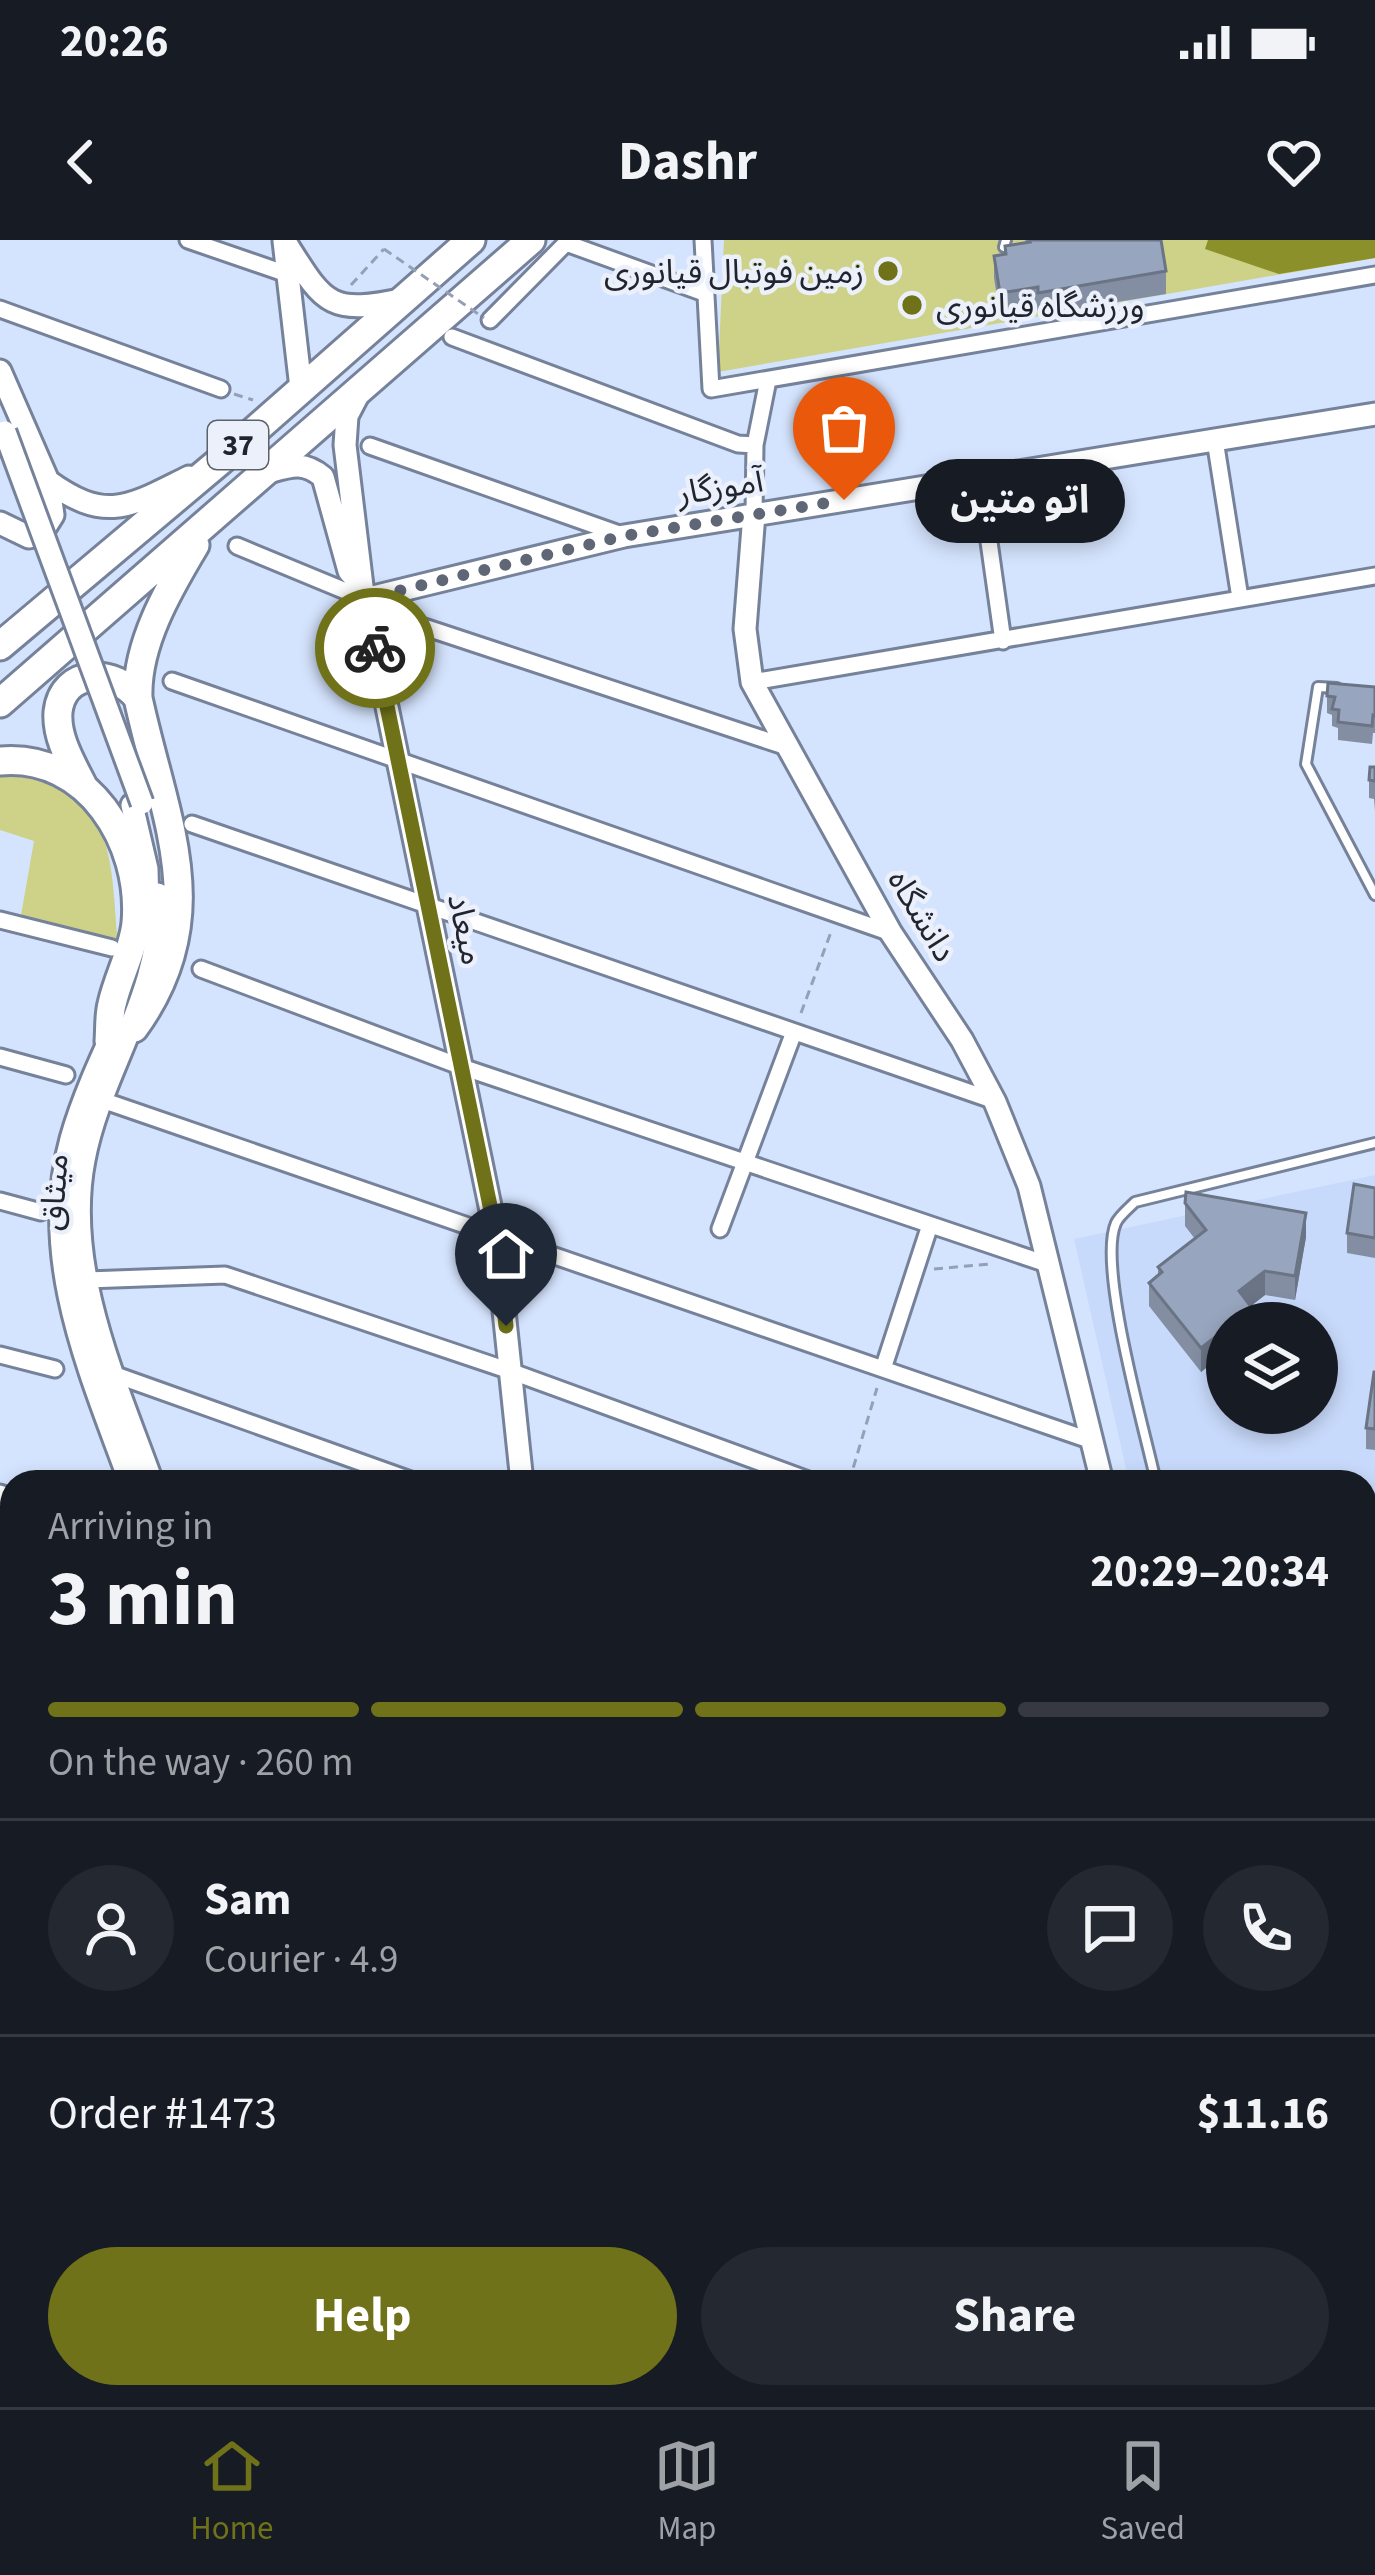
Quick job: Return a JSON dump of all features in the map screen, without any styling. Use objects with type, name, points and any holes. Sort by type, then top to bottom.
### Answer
[{"type":"highway","name":"37","points":[[0,646],[471,240]]},
{"type":"highway","name":"37","points":[[0,703],[531,240]]},
{"type":"highway","points":[[0,761],[20,759],[57,771],[84,787],[108,811],[127,848],[136,924],[111,1006],[121,1034],[158,995],[172,958],[180,910],[177,865],[137,677],[180,571],[208,524]]},
{"type":"highway","points":[[84,787],[57,717],[67,691],[77,681],[104,675],[118,679],[138,698]]},
{"type":"street","points":[[188,240],[284,274]]},
{"type":"street","points":[[284,240],[284,274],[301,388]]},
{"type":"street","points":[[284,240],[315,288],[332,302],[360,309],[405,298]]},
{"type":"street","points":[[704,240],[711,389],[1375,275]]},
{"type":"street","points":[[487,319],[568,242],[704,293]]},
{"type":"street","points":[[0,309],[220,389]]},
{"type":"street","points":[[452,337],[630,406],[738,444],[755,445]]},
{"type":"street","points":[[0,371],[49,482],[53,514],[41,534],[29,537],[0,524]]},
{"type":"street","name":"دانشگاه","points":[[768,380],[755,445],[745,629],[752,682],[891,932],[962,1040],[995,1102],[1030,1186],[1041,1263],[1099,1470]]},
{"type":"street","name":"میعاد","points":[[359,392],[345,429],[364,592],[496,1235],[521,1470]]},
{"type":"street","name":"آموزگار","points":[[364,592],[624,536],[1375,414]]},
{"type":"street","name":"میثاق","points":[[2,432],[132,805],[154,910],[148,983],[70,1141],[60,1239],[77,1334],[126,1470]]},
{"type":"street","points":[[1215,440],[1240,598]]},
{"type":"street","points":[[370,446],[624,536]]},
{"type":"street","points":[[49,482],[71,498],[114,510],[138,503],[220,461]]},
{"type":"street","points":[[264,474],[295,464],[323,477],[349,571],[388,615],[790,748]]},
{"type":"street","points":[[980,478],[1003,640]]},
{"type":"street","points":[[237,546],[364,592]]},
{"type":"street","points":[[752,682],[1375,576]]},
{"type":"street","points":[[172,681],[891,932]]},
{"type":"street","points":[[192,824],[995,1102]]},
{"type":"street","points":[[0,920],[112,948]]},
{"type":"street","points":[[201,969],[461,1067],[1041,1263]]},
{"type":"street","points":[[720,1228],[794,1032]]},
{"type":"street","name":"میثاق","points":[[121,1034],[84,1156],[81,1241],[113,1374],[148,1470]]},
{"type":"street","points":[[0,1057],[66,1075]]},
{"type":"street","points":[[102,1100],[1092,1441]]},
{"type":"street","points":[[0,1201],[41,1212]]},
{"type":"street","points":[[883,1369],[930,1225]]},
{"type":"street","points":[[87,1280],[225,1275],[510,1371],[781,1470]]},
{"type":"street","points":[[0,1355],[55,1370]]},
{"type":"street","points":[[113,1374],[382,1470]]},
{"type":"lane","points":[[1356,689],[1318,687],[1306,764],[1375,895]]},
{"type":"lane","points":[[1153,1470],[1120,1319],[1111,1256],[1116,1222],[1135,1202],[1375,1143]]},
{"type":"path","points":[[356,280],[384,249],[487,319]]},
{"type":"path","points":[[220,389],[278,409]]},
{"type":"path","points":[[794,1032],[838,914]]},
{"type":"path","points":[[915,1271],[1041,1263]]},
{"type":"path","points":[[853,1470],[883,1369]]},
{"type":"shaded area","points":[[1208,240],[1375,240],[1375,258],[1279,274],[1205,249]]},
{"type":"shaded area","points":[[1375,1175],[1375,1470],[1126,1470],[1074,1239]]},
{"type":"green space","name":"ورزشگاه قیانوری","points":[[724,240],[1375,240],[1375,258],[718,372]]},
{"type":"green space","points":[[22,773],[66,788],[95,818],[109,857],[118,942],[21,915],[34,841],[0,830],[0,776]]},
{"type":"building","points":[[1029,240],[1161,240],[1166,271],[1038,293],[1038,287],[1000,293],[994,256],[1006,254],[1005,246]]},
{"type":"building","points":[[1328,683],[1375,687],[1372,726],[1338,722],[1339,710],[1332,709],[1335,697],[1327,696]]},
{"type":"building","points":[[1354,1184],[1375,1188],[1375,1238],[1347,1233]]},
{"type":"building","points":[[1186,1192],[1306,1213],[1295,1276],[1265,1271],[1239,1291],[1247,1302],[1206,1302],[1206,1344],[1201,1348],[1149,1283],[1162,1272],[1158,1267],[1206,1230],[1185,1203]]},
{"type":"building","points":[[1375,1372],[1375,1429],[1366,1428]]},
{"type":"way so far","points":[[375,648],[365,599],[624,536],[844,500]]},
{"type":"place","name":"زمین فوتبال قیانوری","points":[[888,271]]},
{"type":"place","name":"ورزشگاه قیانوری","points":[[912,305]]},
{"type":"place","name":"اتو متین","points":[[844,500]]},
{"type":"route","points":[[375,648],[496,1235],[506,1326]]}]
